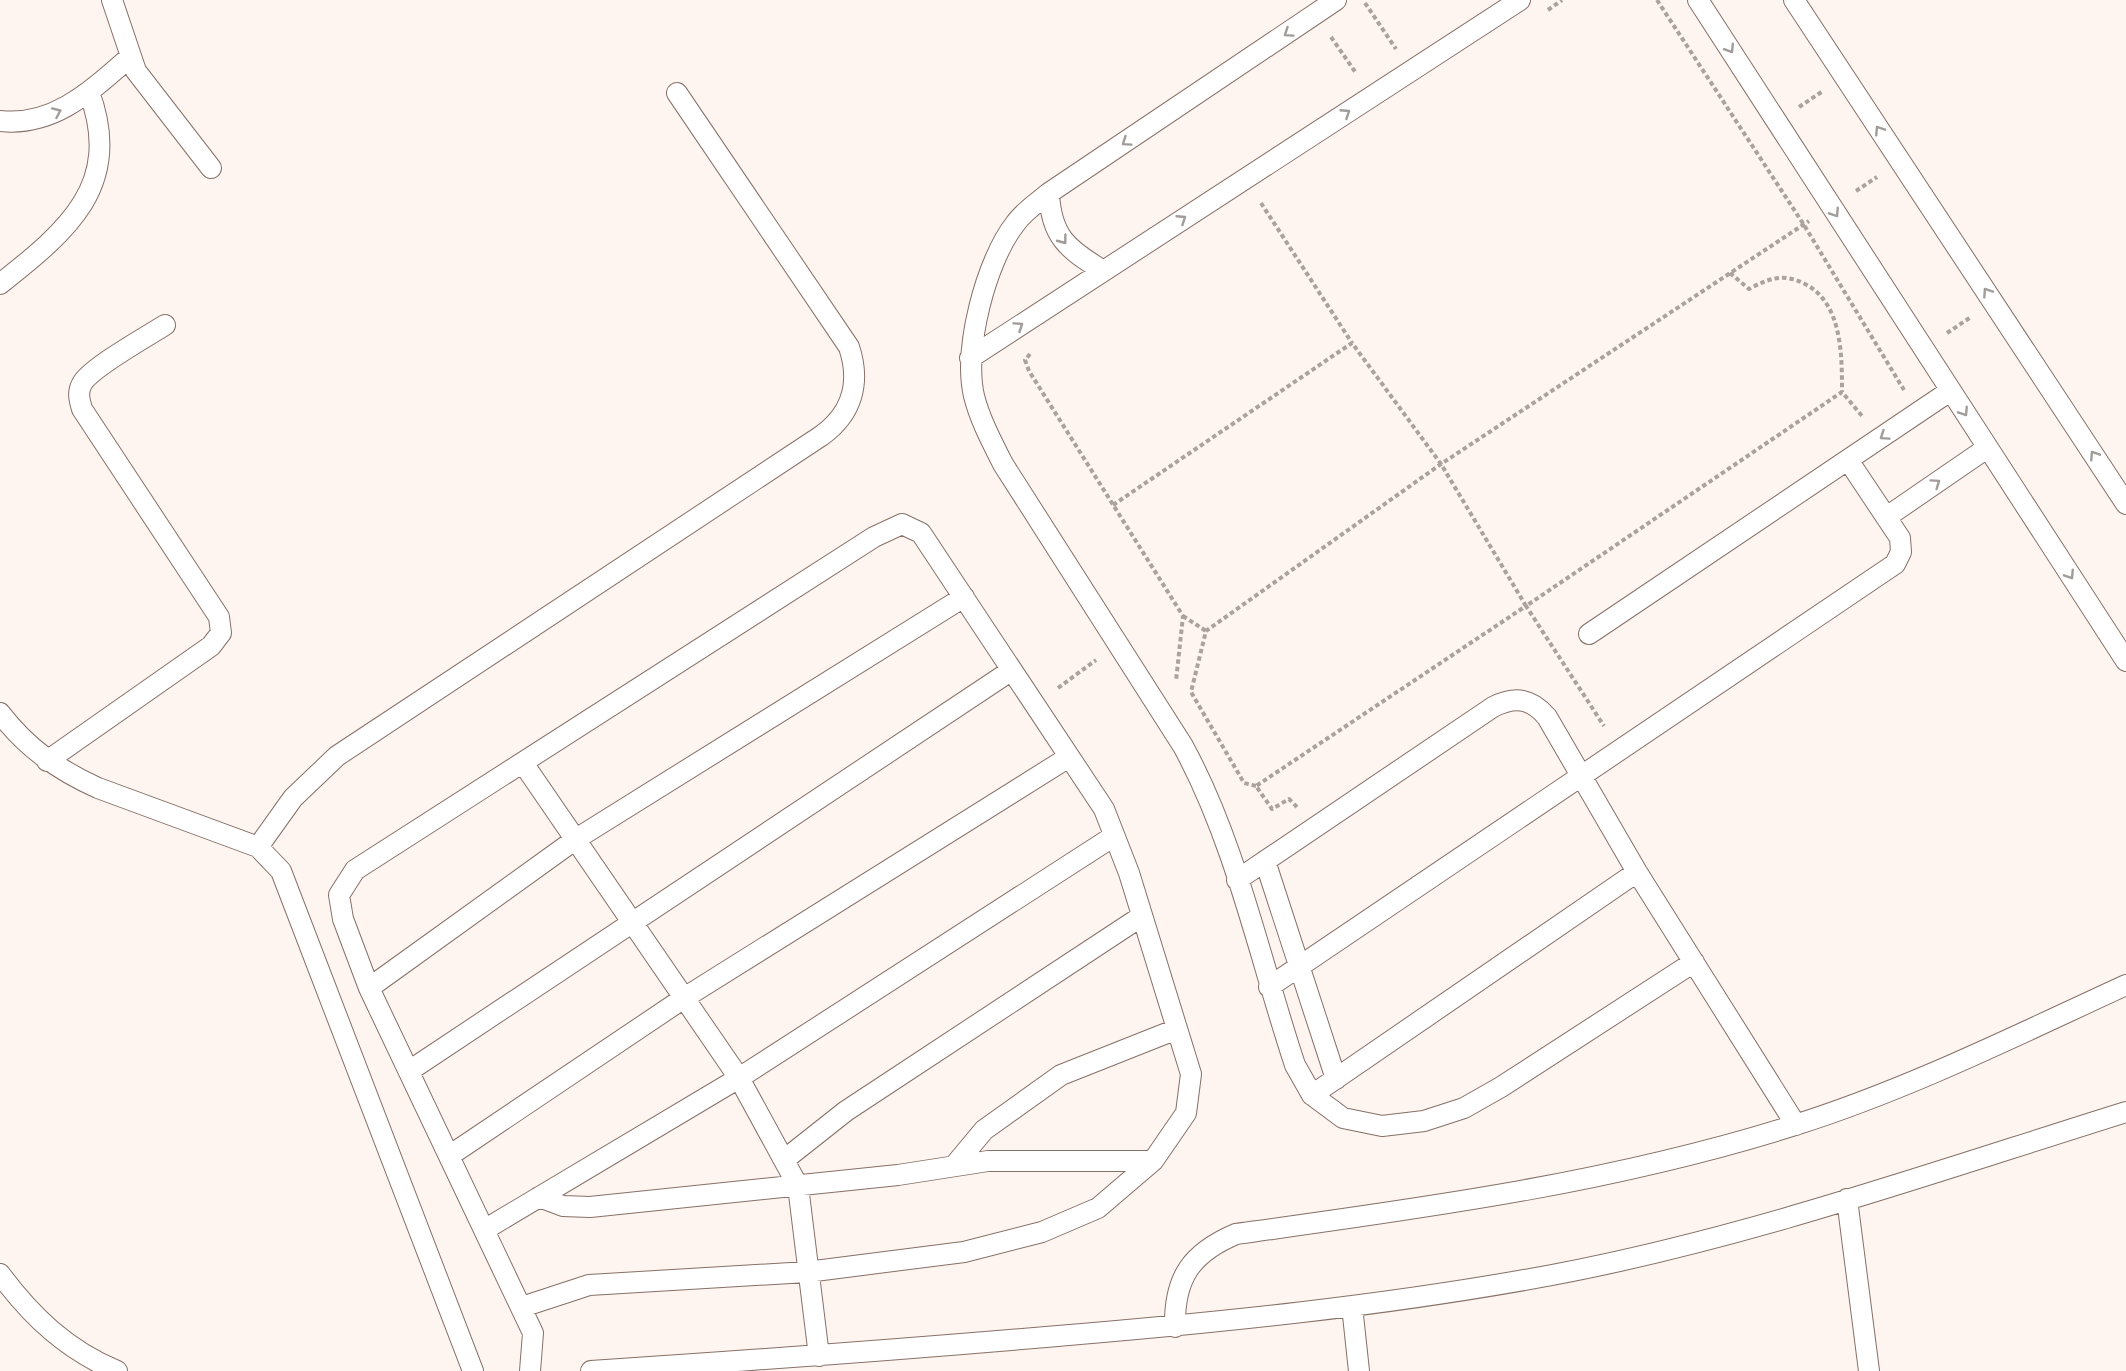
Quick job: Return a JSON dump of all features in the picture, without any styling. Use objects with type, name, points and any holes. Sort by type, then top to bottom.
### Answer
[{"type":"lane","points":[[112,0],[130,57],[144,84],[211,168]]},
{"type":"lane","points":[[1336,0],[1029,208],[1004,239],[976,319],[970,358],[974,395],[986,430],[1003,464],[1155,702],[1206,788],[1295,1065],[1312,1095],[1343,1118],[1382,1126],[1424,1121],[1464,1108],[1501,1087],[1694,962]]},
{"type":"lane","points":[[970,358],[1520,0]]},
{"type":"lane","points":[[1698,0],[2126,661]]},
{"type":"lane","points":[[1794,0],[2126,504]]},
{"type":"lane","points":[[0,121],[27,121],[48,116],[67,107],[89,92],[130,57]]},
{"type":"lane","points":[[0,284],[44,249],[62,231],[90,190],[101,151],[98,121],[89,92]]},
{"type":"lane","points":[[258,847],[293,798],[337,756],[820,436],[833,427],[843,415],[855,387],[855,373],[849,347],[677,93]]},
{"type":"lane","points":[[1049,193],[1050,212],[1056,230],[1067,246],[1102,270]]},
{"type":"lane","points":[[47,761],[211,646],[221,633],[219,617],[82,409],[79,399],[79,390],[88,376],[165,325]]},
{"type":"lane","points":[[1590,634],[1950,391]]},
{"type":"lane","points":[[1888,516],[1987,448]]},
{"type":"lane","points":[[1269,987],[1895,564],[1900,552],[1900,538],[1888,516],[1848,460]]},
{"type":"lane","points":[[522,1307],[589,1285],[807,1272],[964,1252],[1042,1232],[1098,1208],[1153,1161],[1186,1113],[1191,1074],[1142,915],[1104,809],[921,533],[902,525],[874,537],[355,870],[339,895],[343,919],[369,988],[533,1333],[530,1371]]},
{"type":"lane","points":[[369,988],[576,839],[964,597]]},
{"type":"lane","points":[[409,1071],[1012,670]]},
{"type":"lane","points":[[1237,880],[1508,700],[1523,699],[1537,705],[1547,717],[1637,872],[1796,1125]]},
{"type":"lane","points":[[0,714],[26,743],[47,761],[98,788],[258,847],[281,871],[474,1371]]},
{"type":"lane","points":[[449,1156],[684,998],[1069,757]]},
{"type":"lane","points":[[523,763],[739,1078],[798,1186],[819,1356]]},
{"type":"lane","points":[[484,1230],[739,1078],[1114,836]]},
{"type":"lane","points":[[1265,861],[1336,1079]]},
{"type":"lane","points":[[1312,1095],[1637,872]]},
{"type":"lane","points":[[784,1160],[846,1112],[1142,915]]},
{"type":"lane","points":[[1175,1327],[1174,1301],[1189,1268],[1196,1258],[1214,1243],[1236,1234],[1433,1207],[1547,1187],[1686,1156],[1796,1125],[1919,1080],[2126,985]]},
{"type":"lane","points":[[954,1166],[984,1130],[1061,1075],[1177,1029]]},
{"type":"lane","points":[[591,1371],[819,1356],[842,1363],[1175,1327],[1454,1292],[1567,1271],[1679,1246],[1846,1199],[2126,1112]]},
{"type":"lane","points":[[539,1197],[563,1206],[590,1207],[798,1186],[988,1161],[1153,1161]]},
{"type":"lane","points":[[1846,1199],[1869,1371]]},
{"type":"lane","points":[[0,1274],[23,1305],[45,1327],[73,1348],[117,1371]]},
{"type":"lane","points":[[1352,1306],[1359,1371]]},
{"type":"path","points":[[1363,0],[1410,71]]},
{"type":"path","points":[[1542,13],[1562,0]]},
{"type":"path","points":[[1657,0],[1804,225],[1906,393]]},
{"type":"path","points":[[1316,14],[1372,96]]},
{"type":"path","points":[[1776,122],[1844,76]]},
{"type":"path","points":[[1316,827],[1289,798],[1272,809],[1256,786],[1244,783],[1191,692],[1206,631],[1441,465],[1900,162]]},
{"type":"path","points":[[1269,194],[1259,200],[1352,343],[1441,465],[1526,606],[1620,751]]},
{"type":"path","points":[[1730,273],[1749,289],[1767,279],[1791,277],[1819,291],[1836,327],[1842,354],[1842,392],[1864,418],[1873,413]]},
{"type":"path","points":[[1898,398],[1906,393],[1923,348],[1994,302]]},
{"type":"path","points":[[1113,505],[1352,343]]},
{"type":"path","points":[[1035,348],[1025,360],[1029,371],[1183,616],[1206,631]]},
{"type":"path","points":[[1256,786],[1842,392]]},
{"type":"path","points":[[1155,702],[1175,684],[1183,616]]},
{"type":"path","points":[[1035,706],[1118,644]]}]
